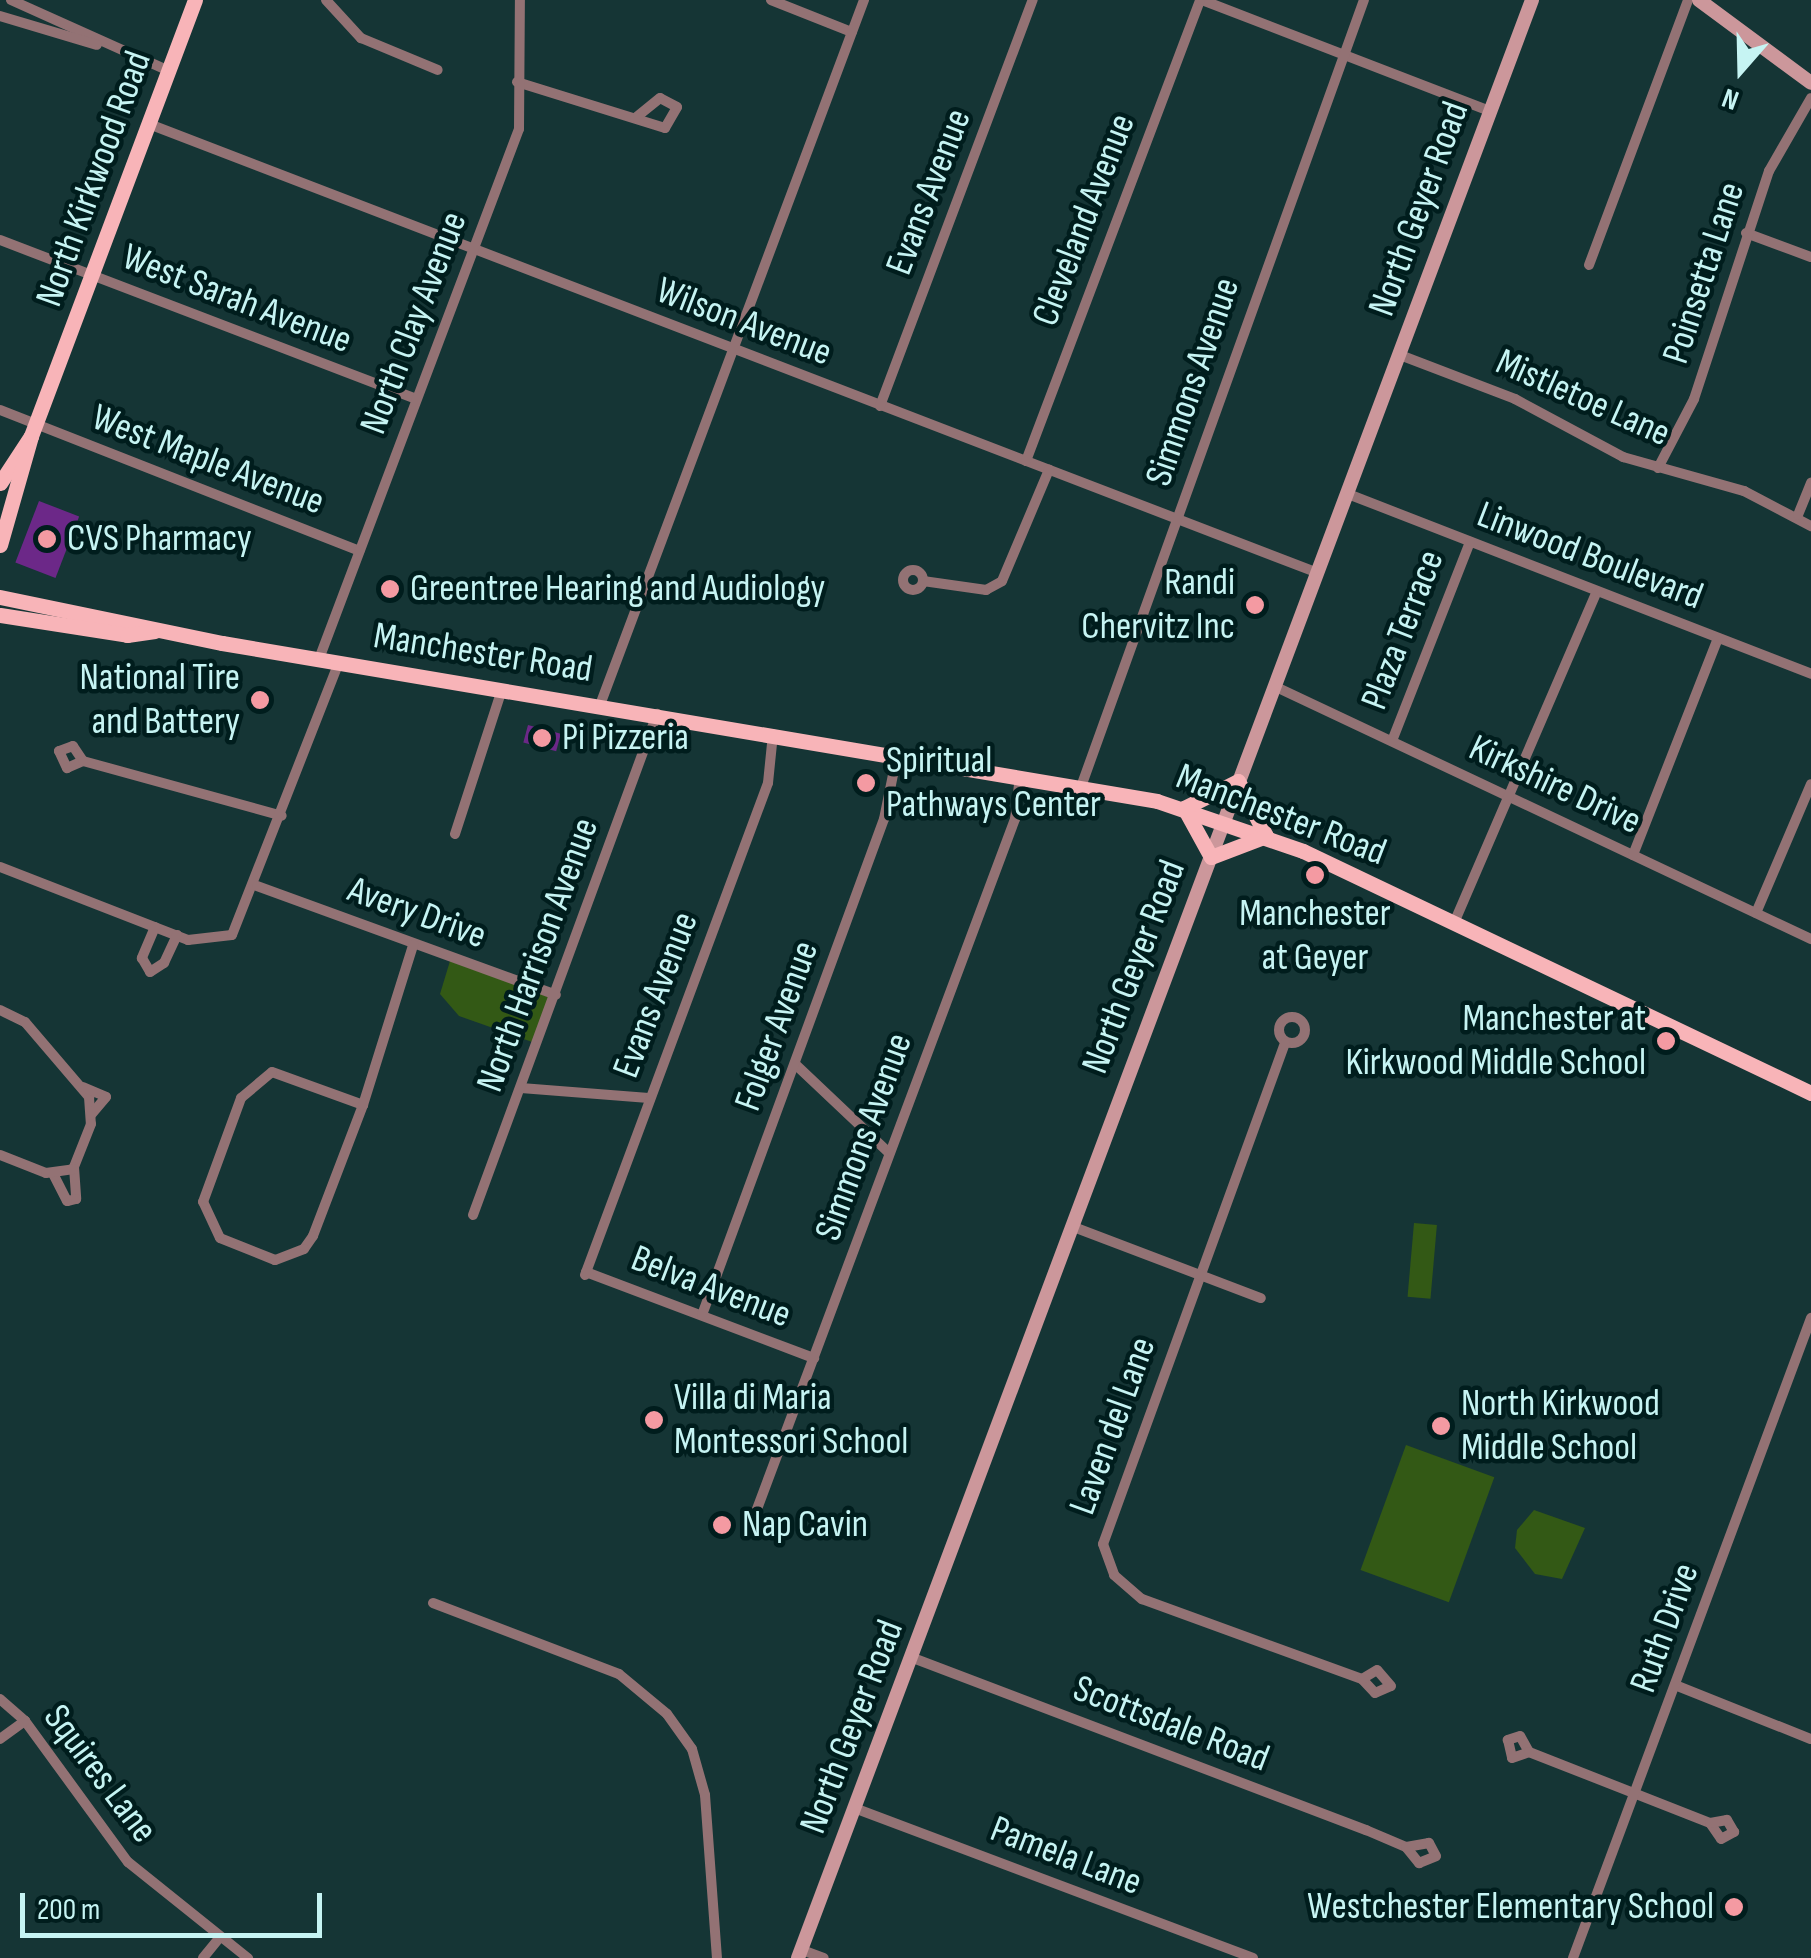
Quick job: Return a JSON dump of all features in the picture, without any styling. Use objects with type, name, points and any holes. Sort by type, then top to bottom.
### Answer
[{"type":"main road","name":"North Kirkwood Road","points":[[0,545],[33,431],[195,0]]},
{"type":"main road","name":"North Kirkwood Road","points":[[0,482],[33,431]]},
{"type":"main road","name":"Manchester Road","points":[[0,597],[130,618],[155,631],[1082,784],[1184,808],[1266,836],[1811,1093]]},
{"type":"main road","name":"Manchester Road","points":[[0,615],[127,635],[155,631]]},
{"type":"main road","points":[[1238,780],[1266,836],[1211,857],[1184,808],[1238,780]]},
{"type":"street","points":[[12,0],[103,46]]},
{"type":"street","points":[[326,0],[361,38],[438,70]]},
{"type":"street","name":"North Clay Avenue","points":[[319,659],[476,250],[518,129],[520,0]]},
{"type":"street","points":[[771,0],[852,32]]},
{"type":"street","points":[[600,705],[864,0]]},
{"type":"street","name":"Evans Avenue","points":[[880,406],[1033,0]]},
{"type":"street","points":[[1201,0],[1490,111]]},
{"type":"street","name":"Cleveland Avenue","points":[[1026,461],[1201,0]]},
{"type":"street","name":"Simmons Avenue","points":[[1082,784],[1179,521],[1229,359],[1364,0]]},
{"type":"street","name":"North Geyer Road","points":[[800,1954],[1532,0]]},
{"type":"street","points":[[1588,265],[1688,0]]},
{"type":"street","points":[[1699,0],[1811,83]]},
{"type":"street","points":[[0,16],[103,46],[168,71]]},
{"type":"street","points":[[517,82],[635,118]]},
{"type":"street","name":"Poinsetta Lane","points":[[1658,468],[1694,399],[1746,232],[1811,98]]},
{"type":"street","name":"Wilson Avenue","points":[[149,124],[1318,573]]},
{"type":"street","points":[[1746,232],[1811,257]]},
{"type":"street","name":"West Sarah Avenue","points":[[0,240],[416,399]]},
{"type":"street","name":"Mistletoe Lane","points":[[1400,355],[1658,468],[1798,516],[1811,526]]},
{"type":"street","name":"West Maple Avenue","points":[[0,410],[33,431],[359,551]]},
{"type":"street","points":[[922,581],[986,590],[1002,581],[1049,470]]},
{"type":"street","points":[[1798,516],[1811,482]]},
{"type":"street","name":"Linwood Boulevard","points":[[1348,494],[1811,674]]},
{"type":"street","name":"Plaza Terrace","points":[[1392,741],[1470,542]]},
{"type":"street","points":[[1454,923],[1512,798],[1597,591]]},
{"type":"street","points":[[1633,855],[1718,638]]},
{"type":"street","points":[[0,867],[177,936],[220,942],[232,935],[257,886],[339,662]]},
{"type":"street","name":"Kirkshire Drive","points":[[1274,686],[1811,939]]},
{"type":"street","points":[[455,834],[502,689]]},
{"type":"street","name":"North Harrison Avenue","points":[[474,1215],[657,714]]},
{"type":"street","name":"Evans Avenue","points":[[585,1273],[768,783],[773,733]]},
{"type":"street","name":"Folger Avenue","points":[[702,1315],[884,818],[897,754]]},
{"type":"street","points":[[83,761],[282,816]]},
{"type":"street","name":"Simmons Avenue","points":[[754,1517],[1015,818],[1020,774]]},
{"type":"street","points":[[1756,913],[1811,784]]},
{"type":"street","name":"Avery Drive","points":[[257,886],[556,995]]},
{"type":"street","points":[[155,926],[142,958],[150,972],[164,963],[177,936]]},
{"type":"street","points":[[363,1104],[272,1072],[250,1084],[204,1202],[210,1228],[275,1260],[304,1249],[363,1104],[413,945]]},
{"type":"street","points":[[0,1010],[25,1022],[83,1087],[91,1116],[74,1169],[75,1200],[62,1195],[53,1173]]},
{"type":"street","name":"Laven del Lane","points":[[1286,1043],[1197,1275],[1148,1423],[1104,1524],[1106,1557],[1142,1599],[1362,1679]]},
{"type":"street","points":[[795,1064],[889,1152]]},
{"type":"street","points":[[522,1088],[648,1098]]},
{"type":"street","points":[[0,1155],[53,1173],[74,1169]]},
{"type":"street","points":[[1071,1226],[1261,1298]]},
{"type":"street","name":"Belva Avenue","points":[[585,1273],[814,1358]]},
{"type":"street","name":"Ruth Drive","points":[[1573,1958],[1811,1318]]},
{"type":"street","points":[[433,1602],[619,1674],[667,1714],[692,1750],[706,1795],[717,1958]]},
{"type":"street","name":"Scottsdale Road","points":[[913,1658],[1406,1847]]},
{"type":"street","points":[[1676,1686],[1811,1739]]},
{"type":"street","name":"Squires Lane","points":[[0,1699],[25,1722],[128,1862],[248,1958]]},
{"type":"street","points":[[0,1739],[25,1722]]},
{"type":"street","points":[[1529,1752],[1710,1823]]},
{"type":"street","name":"Pamela Lane","points":[[856,1810],[1254,1958]]},
{"type":"street","points":[[203,1958],[219,1938]]},
{"type":"street","points":[[800,1954],[824,1958]]},
{"type":"green space","points":[[450,961],[552,998],[535,1043],[459,1016],[440,994]]},
{"type":"green space","points":[[1414,1223],[1437,1225],[1430,1299],[1408,1297]]},
{"type":"green space","points":[[1406,1445],[1494,1477],[1449,1602],[1361,1570]]},
{"type":"green space","points":[[1534,1510],[1585,1528],[1562,1579],[1535,1574],[1515,1548],[1517,1530]]},
{"type":"building","name":"CVS Pharmacy","points":[[39,501],[79,516],[55,578],[15,563]]},
{"type":"building","name":"Pi Pizzeria","points":[[528,725],[561,734],[556,751],[523,742]]},
{"type":"place","name":"CVS Pharmacy","points":[[47,539]]},
{"type":"place","name":"Greentree Hearing and Audiology","points":[[390,589]]},
{"type":"place","name":"Randi Chervitz Inc","points":[[1255,605]]},
{"type":"place","name":"National Tire and Battery","points":[[260,700]]},
{"type":"place","name":"Pi Pizzeria","points":[[542,738]]},
{"type":"place","name":"Spiritual Pathways Center","points":[[866,783]]},
{"type":"place","name":"Manchester at Geyer","points":[[1315,875]]},
{"type":"place","name":"Manchester at Kirkwood Middle School","points":[[1666,1041]]},
{"type":"place","name":"Villa di Maria Montessori School","points":[[654,1420]]},
{"type":"place","name":"North Kirkwood Middle School","points":[[1441,1426]]},
{"type":"place","name":"Nap Cavin","points":[[722,1525]]},
{"type":"place","name":"Westchester Elementary School","points":[[1734,1907]]}]
